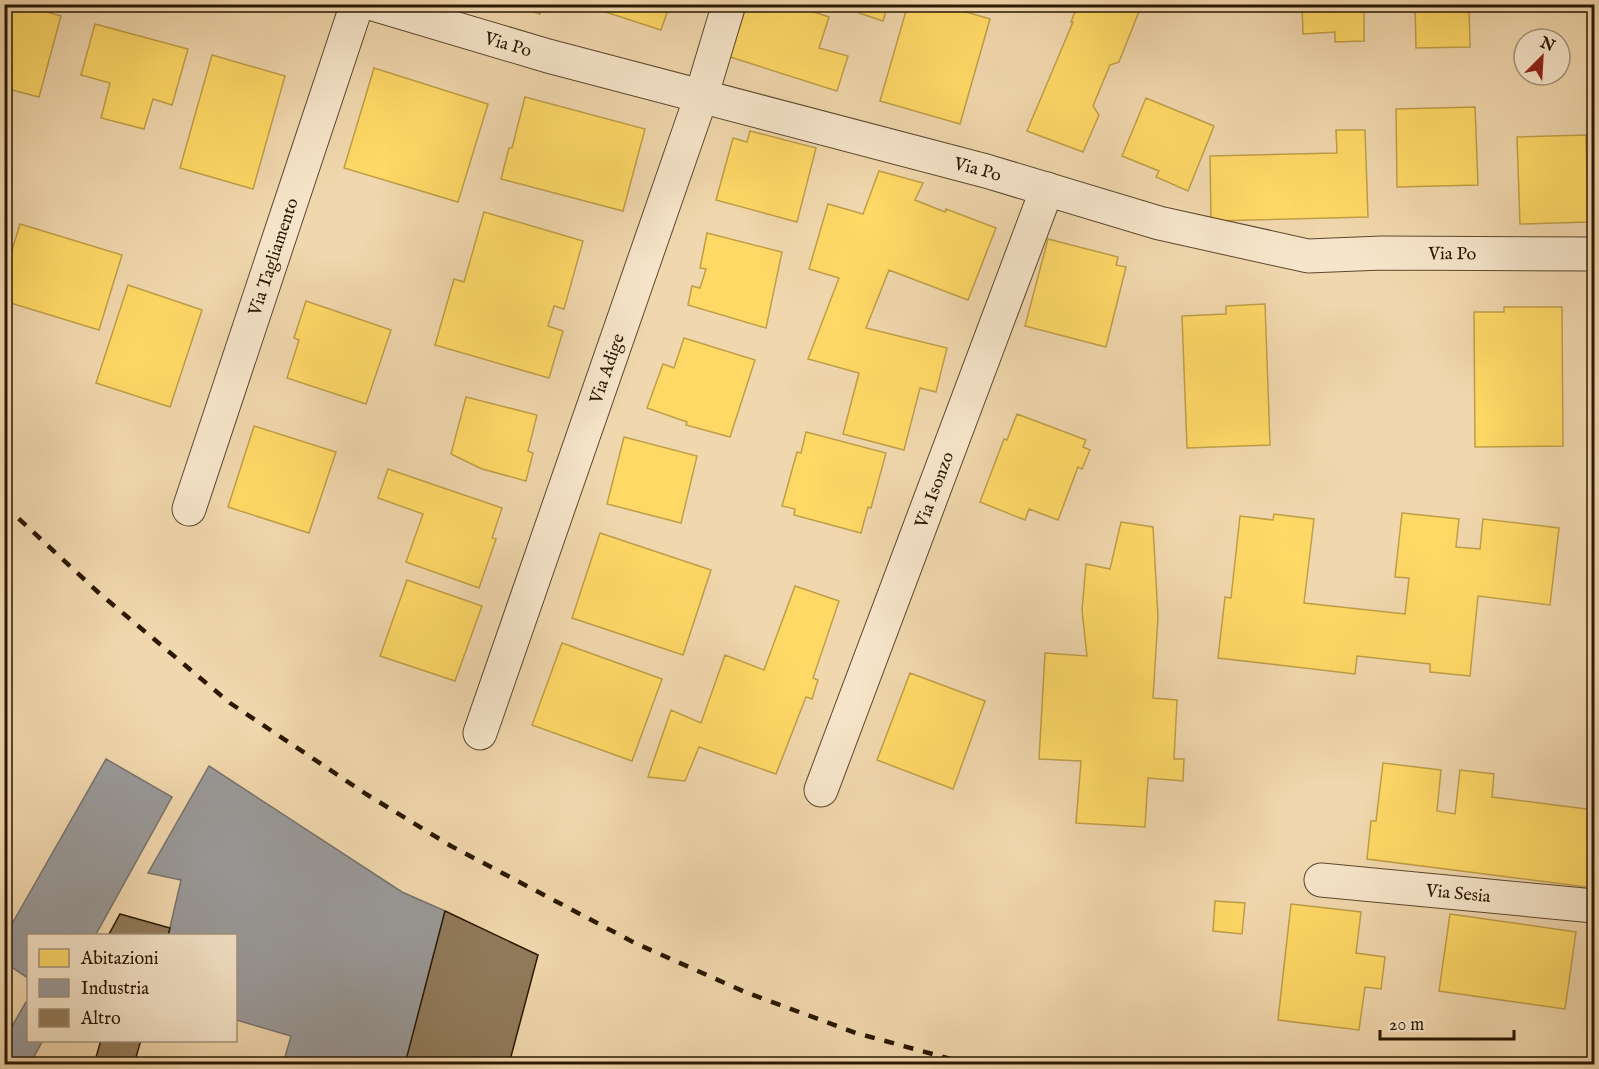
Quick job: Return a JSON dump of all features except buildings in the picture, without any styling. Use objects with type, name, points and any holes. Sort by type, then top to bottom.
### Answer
[{"type":"street","name":"Via Tagliamento","points":[[189,510],[357,4]]},
{"type":"street","name":"Via Po","points":[[373,4],[548,56],[1047,189],[1159,223],[1308,256],[1594,254]]},
{"type":"street","name":"Via Adige","points":[[480,733],[701,97],[729,4]]},
{"type":"street","name":"Via Isonzo","points":[[821,790],[1047,189]]},
{"type":"street","name":"Via Sesia","points":[[1321,880],[1594,906]]},
{"type":"railway","points":[[4,505],[99,593],[230,703],[366,794],[451,846],[635,943],[745,992],[856,1033],[969,1064]]}]
